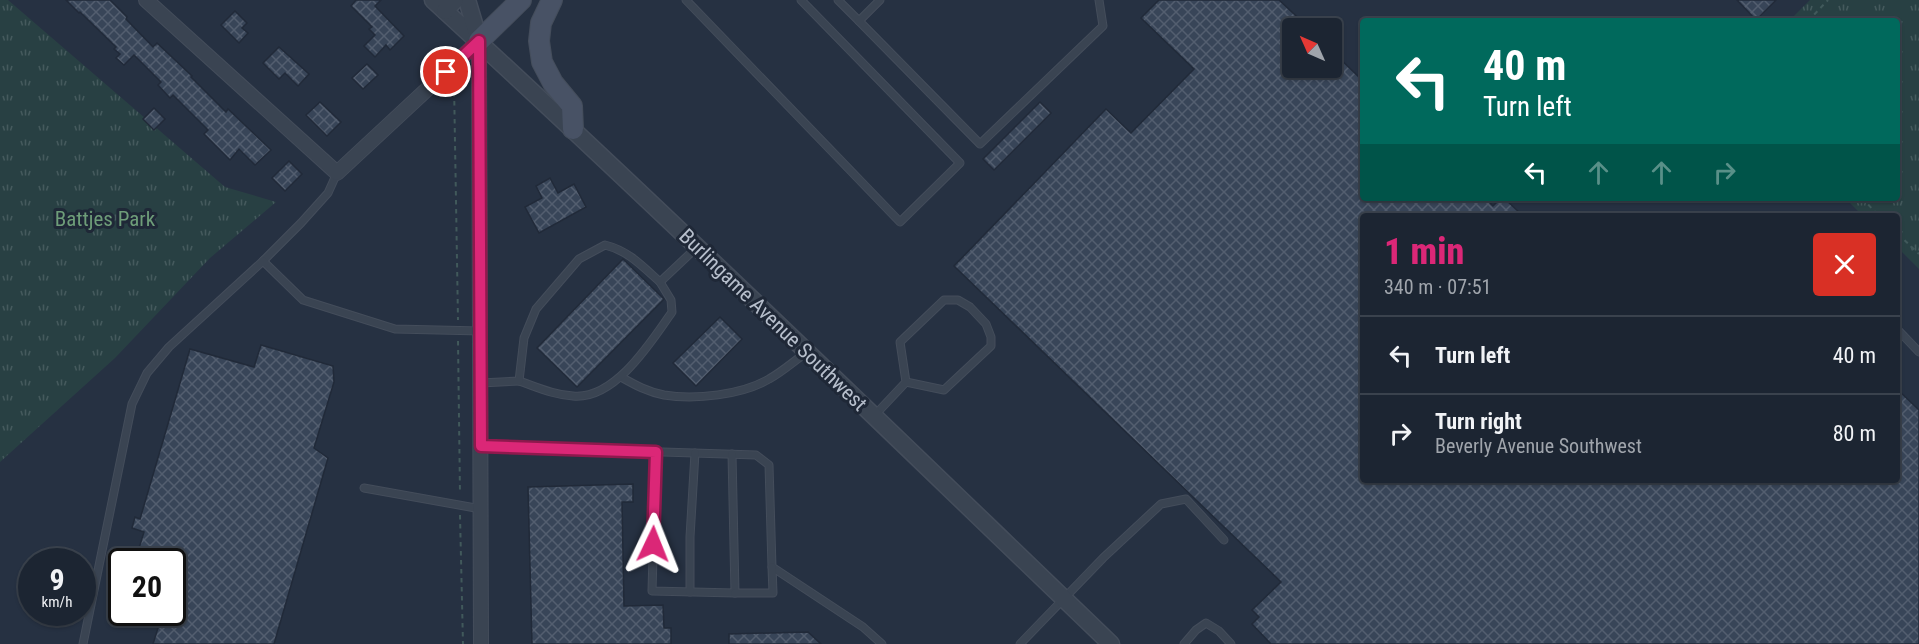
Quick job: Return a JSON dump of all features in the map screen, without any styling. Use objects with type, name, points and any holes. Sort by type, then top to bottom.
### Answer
[{"type":"main road","points":[[479,41],[521,0]]},
{"type":"main road","points":[[552,0],[541,23],[539,41],[542,62],[553,83],[572,106],[573,129]]},
{"type":"street","points":[[146,0],[337,173],[479,41]]},
{"type":"street","points":[[467,0],[479,41],[481,644]]},
{"type":"street","name":"Burlingame Avenue Southwest","points":[[444,4],[479,41],[1111,644]]},
{"type":"lane","points":[[686,0],[900,222],[960,163],[801,0]]},
{"type":"lane","points":[[838,0],[980,144],[1103,26],[1099,0]]},
{"type":"lane","points":[[859,21],[880,0]]},
{"type":"lane","points":[[83,644],[132,404],[147,373],[169,347],[301,223],[328,193],[337,173]]},
{"type":"lane","points":[[481,383],[519,381],[550,392],[575,396],[595,393],[621,377],[654,338],[672,312],[671,300],[660,282],[638,261],[620,249],[605,245],[579,259],[536,309],[524,338],[519,381]]},
{"type":"lane","points":[[660,282],[696,248]]},
{"type":"lane","points":[[263,261],[303,300],[394,329],[481,331]]},
{"type":"lane","points":[[944,300],[958,300],[970,307],[986,324],[991,337],[991,346],[944,390],[906,382],[900,342],[944,300]]},
{"type":"lane","points":[[1900,332],[1919,352]]},
{"type":"lane","points":[[621,377],[641,388],[665,395],[698,396],[735,393],[768,380],[807,352]]},
{"type":"lane","points":[[873,416],[906,382]]},
{"type":"lane","points":[[481,446],[756,455],[769,465],[773,593],[652,591],[656,452]]},
{"type":"lane","points":[[690,592],[690,537],[695,453]]},
{"type":"lane","points":[[732,454],[735,593]]},
{"type":"lane","points":[[364,488],[481,509]]},
{"type":"lane","points":[[1020,644],[1103,558],[1161,504],[1186,500],[1224,540]]},
{"type":"lane","points":[[772,567],[863,627],[882,644]]},
{"type":"lane","points":[[1184,644],[1196,630],[1206,623],[1231,644]]},
{"type":"path","points":[[1811,18],[1828,0]]},
{"type":"path","points":[[454,80],[463,644]]},
{"type":"path","points":[[1865,201],[1876,213]]},
{"type":"path","points":[[1900,236],[1919,254]]},
{"type":"green space","name":"Battjes Park","points":[[0,0],[8,0],[225,187],[276,202],[210,258],[115,358],[0,462]]},
{"type":"green space","points":[[1810,0],[1919,0],[1919,269],[1900,250],[1900,213],[1860,213],[1848,201],[1900,201],[1900,18],[1792,18]]},
{"type":"building","points":[[66,0],[110,0],[153,47],[157,43],[226,112],[228,109],[271,150],[255,165],[239,149],[230,160],[204,134],[208,130],[173,95],[170,98],[158,85],[161,82],[134,55],[124,65],[116,58],[120,54],[114,49],[116,47]]},
{"type":"building","points":[[356,0],[381,0],[375,6],[404,36],[390,50],[386,45],[375,57],[364,46],[375,35],[369,29],[372,27],[351,6]]},
{"type":"building","points":[[1159,0],[1279,0],[1298,18],[1282,18],[1282,78],[1342,78],[1342,61],[1360,78],[1360,201],[1488,201],[1493,206],[1498,201],[1507,201],[1520,213],[1360,213],[1360,483],[1900,483],[1900,392],[1919,410],[1919,644],[1271,644],[1252,624],[1259,617],[1252,610],[1281,582],[954,266],[1106,109],[1131,133],[1194,69],[1141,18]]},
{"type":"building","points":[[1737,0],[1776,0],[1758,18],[1754,18]]},
{"type":"building","points":[[235,11],[247,23],[242,28],[248,33],[239,43],[221,25]]},
{"type":"building","points":[[279,47],[309,74],[298,86],[285,73],[279,79],[263,63]]},
{"type":"building","points":[[367,64],[378,75],[363,89],[352,78]]},
{"type":"building","points":[[320,102],[341,122],[327,136],[306,115]]},
{"type":"building","points":[[1040,102],[1051,113],[994,170],[983,159]]},
{"type":"building","points":[[154,108],[165,119],[154,130],[143,119]]},
{"type":"building","points":[[289,161],[302,174],[285,191],[272,178]]},
{"type":"building","points":[[550,178],[558,193],[574,184],[586,207],[539,233],[525,207],[542,198],[536,186]]},
{"type":"building","points":[[623,259],[664,299],[577,387],[537,348]]},
{"type":"building","points":[[720,317],[742,339],[696,386],[673,363]]},
{"type":"building","points":[[261,345],[333,366],[334,382],[314,448],[328,458],[274,644],[153,644],[159,626],[186,626],[186,548],[139,548],[144,532],[132,528],[135,517],[140,519],[190,349],[254,367]]},
{"type":"building","points":[[633,484],[633,502],[622,502],[624,606],[663,605],[664,628],[671,628],[671,644],[532,644],[528,487]]},
{"type":"building","points":[[808,632],[821,644],[729,644],[729,634]]},
{"type":"route","points":[[446,72],[479,41],[481,446],[656,452],[653,544]]}]
